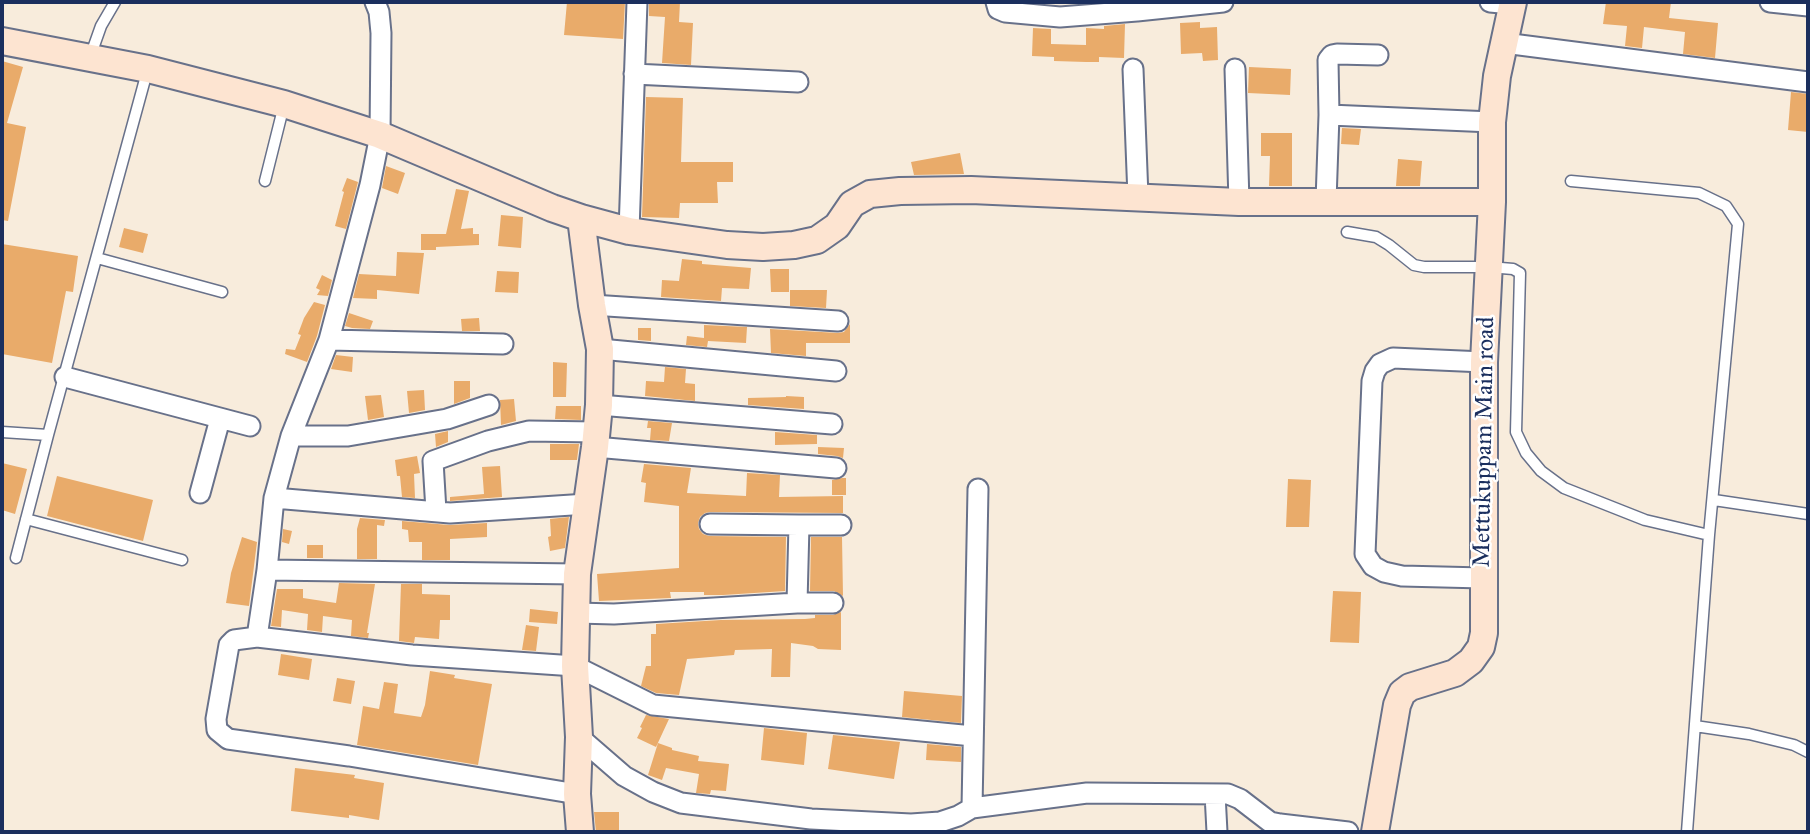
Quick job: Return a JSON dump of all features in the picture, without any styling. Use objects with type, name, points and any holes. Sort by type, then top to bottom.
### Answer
[{"type":"street","points":[[257,637],[274,498],[291,436],[329,340],[370,185],[380,135],[381,33],[375,2]]},
{"type":"street","points":[[629,231],[637,2]]},
{"type":"street","points":[[996,2],[1000,11],[1060,17],[1223,2]]},
{"type":"street","name":"Mettukuppam Main road","points":[[1375,832],[1397,705],[1402,693],[1410,687],[1455,673],[1471,661],[1480,647],[1484,633],[1484,362],[1492,202],[1492,122],[1504,43],[1505,2]]},
{"type":"street","points":[[1770,2],[1808,6]]},
{"type":"street","points":[[2,41],[148,68],[284,104],[380,135],[581,218],[629,231],[727,245],[784,246],[817,240],[837,226],[852,204],[870,194],[900,191],[971,190],[1239,202],[1492,202]]},
{"type":"street","points":[[1504,43],[1808,82]]},
{"type":"street","points":[[1326,201],[1328,60],[1337,54],[1378,55]]},
{"type":"street","points":[[1133,68],[1138,197]]},
{"type":"street","points":[[1235,69],[1239,202]]},
{"type":"street","points":[[634,74],[798,82]]},
{"type":"street","points":[[1329,115],[1492,122]]},
{"type":"street","points":[[580,832],[575,666],[578,574],[596,439],[600,349],[581,218]]},
{"type":"street","points":[[592,305],[838,321]]},
{"type":"street","points":[[329,340],[503,344]]},
{"type":"street","points":[[600,349],[836,371]]},
{"type":"street","points":[[1483,578],[1402,576],[1373,566],[1366,554],[1372,381],[1375,372],[1380,365],[1393,358],[1484,362]]},
{"type":"street","points":[[65,377],[250,426]]},
{"type":"street","points":[[291,436],[348,436],[447,419],[489,405]]},
{"type":"street","points":[[599,405],[832,424]]},
{"type":"street","points":[[200,493],[220,419]]},
{"type":"street","points":[[436,511],[433,461],[488,441],[529,431],[836,468]]},
{"type":"street","points":[[972,808],[978,489]]},
{"type":"street","points":[[274,498],[450,513],[587,503]]},
{"type":"street","points":[[710,524],[841,525]]},
{"type":"street","points":[[797,603],[799,525]]},
{"type":"street","points":[[267,570],[578,574]]},
{"type":"street","points":[[577,613],[614,614],[833,603]]},
{"type":"street","points":[[577,794],[229,739],[217,730],[216,719],[229,645],[233,640],[257,637],[412,655],[575,666],[653,705],[973,736]]},
{"type":"street","points":[[579,737],[624,776],[681,803],[811,825],[940,822],[972,808],[1087,793],[1228,794],[1240,799],[1270,822],[1348,832]]},
{"type":"street","points":[[1215,794],[1217,832]]},
{"type":"lane","points":[[90,58],[115,2]]},
{"type":"lane","points":[[16,558],[148,68]]},
{"type":"lane","points":[[265,180],[284,104]]},
{"type":"lane","points":[[1571,181],[1699,193],[1726,206],[1738,224],[1709,536],[1687,832]]},
{"type":"lane","points":[[1347,232],[1376,237],[1414,265],[1489,267],[1513,269],[1520,273],[1516,432],[1526,453],[1541,471],[1564,488],[1645,520],[1709,536]]},
{"type":"lane","points":[[97,258],[222,292]]},
{"type":"lane","points":[[2,432],[48,435]]},
{"type":"lane","points":[[1714,500],[1808,514]]},
{"type":"lane","points":[[26,519],[181,560]]},
{"type":"lane","points":[[1695,726],[1749,734],[1794,745],[1808,752]]},
{"type":"building","points":[[567,2],[625,2],[623,39],[564,35]]},
{"type":"building","points":[[649,2],[680,2],[679,22],[693,23],[691,65],[662,63],[665,17],[649,16]]},
{"type":"building","points":[[1606,2],[1671,2],[1669,18],[1718,23],[1715,58],[1683,54],[1685,32],[1644,27],[1642,48],[1625,46],[1627,26],[1603,24]]},
{"type":"building","points":[[1200,22],[1200,28],[1217,27],[1218,60],[1203,61],[1202,53],[1181,54],[1180,23]]},
{"type":"building","points":[[1125,24],[1124,58],[1099,57],[1099,62],[1086,62],[1054,61],[1054,57],[1032,56],[1033,28],[1051,29],[1051,44],[1086,45],[1086,28],[1104,29],[1104,26]]},
{"type":"building","points":[[2,61],[23,67],[7,123],[26,127],[8,221],[2,220]]},
{"type":"building","points":[[1249,67],[1291,69],[1290,95],[1248,93]]},
{"type":"building","points":[[1791,92],[1808,94],[1808,132],[1788,130]]},
{"type":"building","points":[[646,97],[683,98],[681,162],[733,162],[733,182],[717,182],[718,203],[680,203],[679,218],[642,217]]},
{"type":"building","points":[[1342,128],[1361,129],[1359,145],[1341,144]]},
{"type":"building","points":[[1261,133],[1292,133],[1292,186],[1269,186],[1270,156],[1261,156]]},
{"type":"building","points":[[960,153],[964,174],[914,175],[911,162]]},
{"type":"building","points":[[1398,159],[1422,161],[1420,186],[1396,186]]},
{"type":"building","points":[[386,166],[405,173],[398,194],[382,188]]},
{"type":"building","points":[[347,178],[358,182],[346,229],[335,226]]},
{"type":"building","points":[[456,189],[469,191],[461,229],[473,228],[473,234],[479,234],[479,245],[421,250],[421,234],[446,234]]},
{"type":"building","points":[[501,215],[523,217],[521,248],[498,246]]},
{"type":"building","points":[[124,228],[148,234],[143,253],[119,247]]},
{"type":"building","points":[[2,244],[78,256],[73,292],[66,291],[52,363],[2,354]]},
{"type":"building","points":[[397,252],[424,253],[419,294],[377,290],[377,299],[353,298],[359,274],[396,276]]},
{"type":"building","points":[[682,259],[702,261],[702,264],[751,268],[749,289],[722,288],[721,301],[661,297],[662,280],[679,281]]},
{"type":"building","points":[[770,269],[789,269],[789,292],[771,292]]},
{"type":"building","points":[[497,271],[519,272],[518,293],[495,292]]},
{"type":"building","points":[[322,275],[332,280],[328,296],[317,295],[320,290],[316,288]]},
{"type":"building","points":[[790,290],[827,290],[826,308],[790,306]]},
{"type":"building","points":[[314,302],[325,305],[307,362],[285,354],[286,349],[295,350],[304,318]]},
{"type":"building","points":[[349,313],[373,321],[370,329],[345,326]]},
{"type":"building","points":[[479,318],[480,331],[462,331],[461,319]]},
{"type":"building","points":[[850,324],[850,343],[806,343],[806,356],[771,353],[770,329],[838,333],[844,332]]},
{"type":"building","points":[[704,325],[747,327],[746,343],[708,341],[707,347],[686,345],[687,336],[704,338]]},
{"type":"building","points":[[638,328],[651,328],[651,341],[638,340]]},
{"type":"building","points":[[336,355],[353,357],[352,372],[331,369]]},
{"type":"building","points":[[553,362],[567,363],[566,397],[553,397]]},
{"type":"building","points":[[665,367],[686,369],[685,383],[695,384],[695,401],[645,396],[646,381],[664,382]]},
{"type":"building","points":[[454,381],[470,381],[470,398],[454,404]]},
{"type":"building","points":[[424,390],[425,410],[409,413],[407,391]]},
{"type":"building","points":[[381,395],[384,417],[368,420],[365,396]]},
{"type":"building","points":[[804,397],[804,409],[748,405],[748,398]]},
{"type":"building","points":[[514,399],[516,421],[501,425],[500,400]]},
{"type":"building","points":[[556,406],[581,406],[581,420],[555,419]]},
{"type":"building","points":[[648,421],[672,423],[669,441],[650,440],[651,428],[647,428]]},
{"type":"building","points":[[448,431],[448,442],[436,447],[435,434]]},
{"type":"building","points":[[775,432],[817,435],[817,444],[775,445]]},
{"type":"building","points":[[550,444],[579,444],[577,460],[550,460]]},
{"type":"building","points":[[818,447],[844,448],[843,458],[818,454]]},
{"type":"building","points":[[417,456],[420,473],[414,474],[415,498],[402,497],[395,460]]},
{"type":"building","points":[[2,463],[27,469],[15,514],[2,510]]},
{"type":"building","points":[[644,464],[691,468],[687,493],[746,496],[747,473],[780,475],[779,497],[843,496],[843,513],[710,512],[700,517],[699,529],[709,536],[786,537],[785,591],[723,595],[670,592],[671,598],[599,601],[597,574],[679,568],[679,506],[644,502],[646,483],[641,482]]},
{"type":"building","points":[[500,466],[502,497],[450,501],[450,497],[484,494],[482,467]]},
{"type":"building","points":[[57,476],[153,500],[143,541],[47,516]]},
{"type":"building","points":[[846,478],[846,495],[832,495],[832,480]]},
{"type":"building","points":[[1288,479],[1311,480],[1309,527],[1286,527]]},
{"type":"building","points":[[569,517],[565,548],[550,551],[550,519]]},
{"type":"building","points":[[360,518],[385,520],[384,526],[377,525],[377,559],[357,559],[357,529]]},
{"type":"building","points":[[402,521],[449,525],[487,523],[487,537],[450,539],[450,560],[422,560],[422,542],[409,542],[408,530],[402,529]]},
{"type":"building","points":[[283,529],[292,531],[289,544],[282,542]]},
{"type":"building","points":[[242,537],[257,542],[249,606],[226,603],[231,573]]},
{"type":"building","points":[[811,537],[842,537],[843,596],[834,591],[810,591]]},
{"type":"building","points":[[307,545],[323,545],[323,558],[307,558]]},
{"type":"building","points":[[339,583],[375,584],[368,638],[351,636],[352,620],[323,616],[322,632],[307,630],[308,614],[282,610],[281,627],[271,626],[277,589],[303,589],[303,598],[336,603]]},
{"type":"building","points":[[401,584],[422,584],[422,594],[450,595],[450,620],[440,620],[439,639],[415,637],[414,643],[399,641]]},
{"type":"building","points":[[1333,591],[1361,592],[1359,643],[1330,642]]},
{"type":"building","points":[[530,609],[558,612],[557,624],[529,622]]},
{"type":"building","points":[[841,612],[841,650],[818,649],[791,643],[790,677],[771,677],[772,649],[735,650],[734,655],[687,659],[679,695],[656,693],[641,686],[646,666],[651,666],[651,634],[656,634],[656,624],[805,619]]},
{"type":"building","points":[[526,625],[539,627],[536,651],[522,650]]},
{"type":"building","points":[[281,654],[312,659],[309,680],[278,675]]},
{"type":"building","points":[[430,671],[492,684],[478,765],[357,745],[363,706],[379,709],[384,682],[398,684],[394,713],[421,717]]},
{"type":"building","points":[[337,678],[355,681],[351,704],[333,701]]},
{"type":"building","points":[[904,691],[962,696],[961,723],[902,717]]},
{"type":"building","points":[[646,715],[669,719],[656,747],[637,738]]},
{"type":"building","points":[[764,728],[807,733],[804,765],[761,760]]},
{"type":"building","points":[[833,735],[900,742],[894,779],[828,769]]},
{"type":"building","points":[[658,743],[672,750],[699,756],[698,761],[729,764],[726,791],[696,793],[699,774],[666,768],[662,780],[648,775]]},
{"type":"building","points":[[927,744],[961,747],[961,762],[926,760]]},
{"type":"building","points":[[295,768],[355,775],[354,778],[384,783],[379,820],[291,811]]},
{"type":"building","points":[[594,812],[619,812],[619,832],[596,832]]}]
